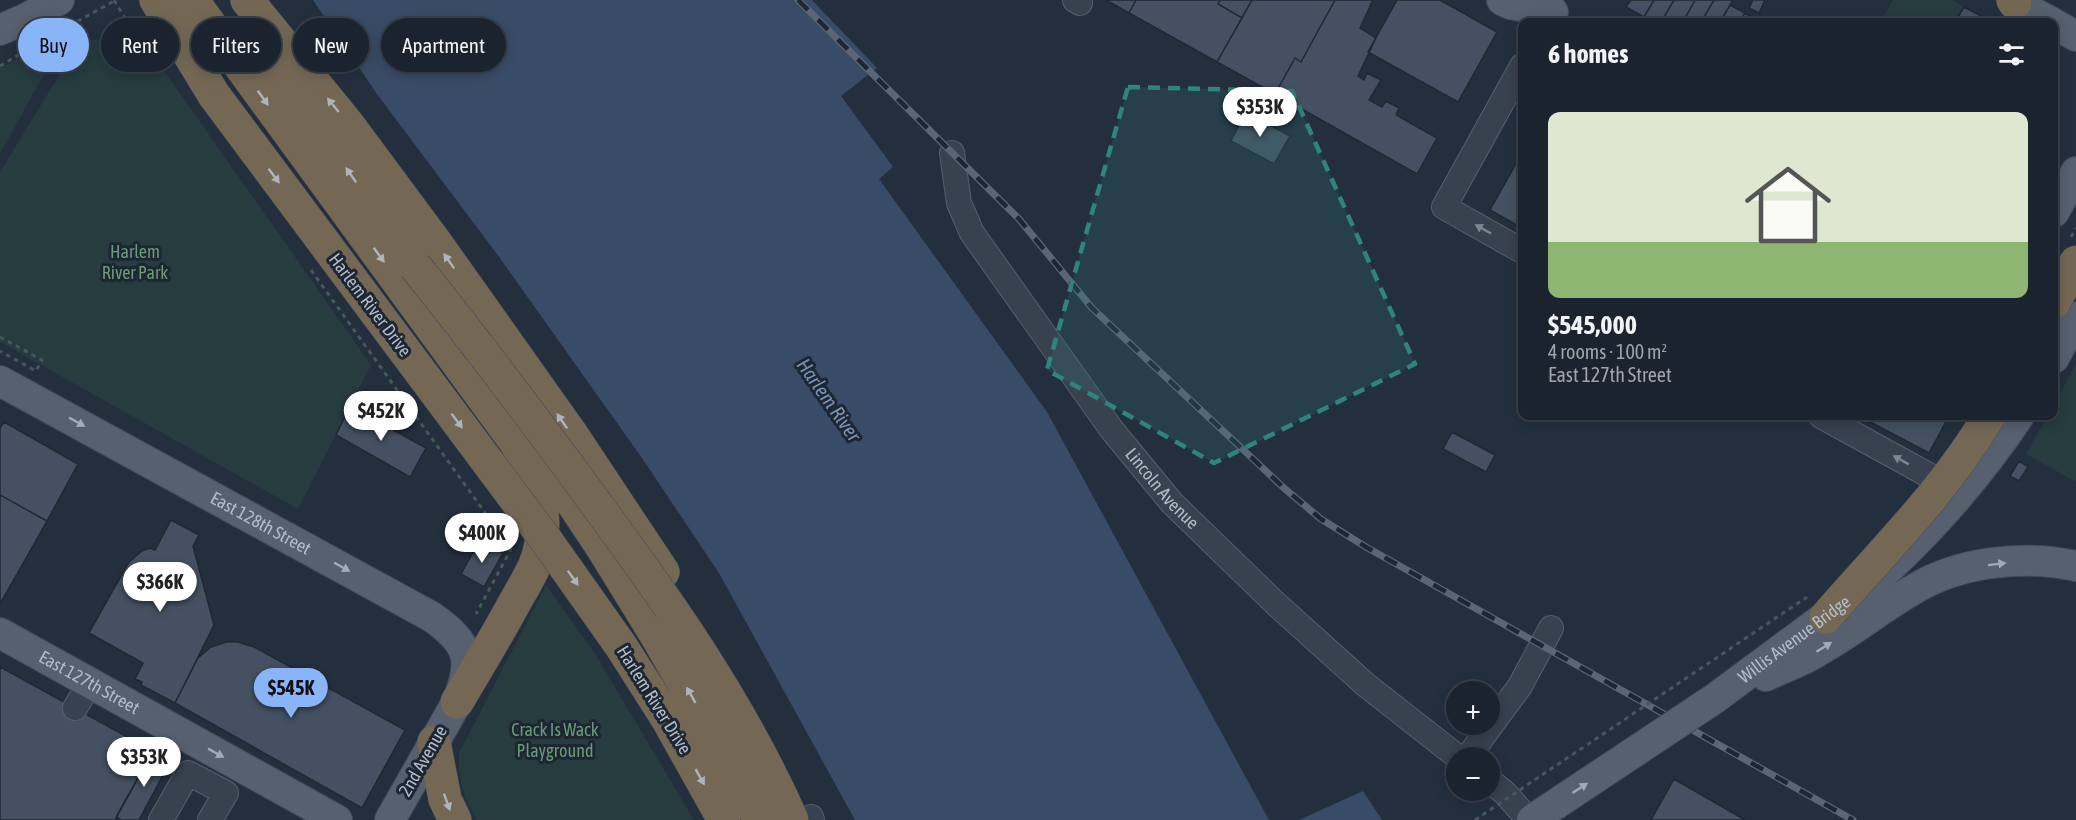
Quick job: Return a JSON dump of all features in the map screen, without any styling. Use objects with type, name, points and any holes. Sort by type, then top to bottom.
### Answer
[{"type":"highway","points":[[135,0],[214,95]]},
{"type":"highway","name":"Harlem River Drive","points":[[156,0],[214,95],[546,540],[621,646],[668,720],[724,820]]},
{"type":"highway","points":[[192,0],[514,440],[533,474],[543,516],[541,540],[534,565],[493,642],[457,702]]},
{"type":"highway","points":[[226,0],[415,266],[485,376],[543,457],[626,585],[714,735],[759,820]]},
{"type":"highway","points":[[247,0],[350,128],[436,243],[627,515],[714,652],[744,704],[757,745],[755,789],[744,820]]},
{"type":"highway","points":[[2063,305],[2076,262]]},
{"type":"highway","points":[[415,266],[497,368],[658,589],[805,819]]},
{"type":"highway","points":[[1818,606],[1872,563],[1925,507],[1965,454],[1986,420]]},
{"type":"highway","points":[[434,742],[445,799],[455,820]]},
{"type":"main road","points":[[36,18],[59,0]]},
{"type":"main road","points":[[1502,0],[1510,4],[1554,11]]},
{"type":"main road","points":[[2013,1],[2043,18]]},
{"type":"main road","points":[[2058,26],[2076,36]]},
{"type":"main road","points":[[0,42],[18,32]]},
{"type":"main road","points":[[2058,205],[2076,172]]},
{"type":"main road","points":[[2058,334],[2063,305]]},
{"type":"main road","name":"East 128th Street","points":[[0,381],[252,517],[441,624],[457,639],[466,655],[467,674],[457,702]]},
{"type":"main road","name":"Willis Avenue Bridge","points":[[1530,820],[1714,699],[1818,606],[1884,573],[1932,527],[1980,471],[2016,420]]},
{"type":"main road","points":[[1714,699],[1818,652],[1893,601],[1945,574],[1971,567],[2019,561],[2043,561],[2076,566]]},
{"type":"main road","name":"East 127th Street","points":[[0,633],[336,820]]},
{"type":"main road","name":"2nd Avenue","points":[[390,820],[457,702]]},
{"type":"street","points":[[1518,73],[1444,207],[1518,249]]},
{"type":"street","name":"Lincoln Avenue","points":[[952,153],[959,203],[972,233],[1112,430],[1148,475],[1191,524],[1275,603],[1374,691],[1446,748]]},
{"type":"street","points":[[1828,420],[1952,488],[1998,420]]},
{"type":"street","points":[[1475,747],[1520,686],[1551,628]]},
{"type":"street","points":[[75,708],[90,683]]},
{"type":"street","points":[[161,820],[188,772],[226,793],[210,820]]},
{"type":"street","points":[[1500,791],[1530,820]]},
{"type":"path","points":[[59,18],[115,0],[131,28],[148,44],[169,73]]},
{"type":"path","points":[[0,66],[18,35]]},
{"type":"path","points":[[309,268],[511,549],[476,615]]},
{"type":"path","points":[[0,337],[42,360],[36,371],[0,351]]},
{"type":"path","points":[[1475,820],[1818,606]]},
{"type":"highlighted area","points":[[1128,87],[1292,91],[1415,364],[1214,463],[1047,370]]},
{"type":"green space","points":[[1893,0],[1952,0],[1964,7],[1957,18],[1882,18]]},
{"type":"green space","name":"Harlem River Park","points":[[101,38],[101,72],[165,72],[371,365],[298,509],[0,342],[0,172],[61,72],[89,72],[90,41]]},
{"type":"green space","points":[[18,59],[18,72],[45,72],[0,154],[0,68]]},
{"type":"green space","points":[[2076,364],[2076,482],[2026,454],[2045,420],[2058,420],[2058,397]]},
{"type":"green space","name":"Crack Is Wack Playground","points":[[546,585],[597,657],[694,820],[477,820],[462,788],[459,753]]},
{"type":"water","name":"Harlem River","points":[[313,0],[812,0],[877,68],[841,96],[893,167],[879,179],[1047,412],[1269,820],[855,820],[719,573],[642,458],[497,254],[362,72],[369,72],[369,18],[325,18]]},
{"type":"water","points":[[1363,791],[1382,820],[1299,820]]},
{"type":"building","points":[[1106,0],[1136,0],[1129,13]]},
{"type":"building","points":[[1136,0],[1220,0],[1218,4],[1242,18],[1217,62],[1129,13]]},
{"type":"building","points":[[1220,0],[1252,0],[1242,18],[1218,4]]},
{"type":"building","points":[[1252,0],[1335,0],[1301,62],[1295,58],[1275,94],[1217,62]]},
{"type":"building","points":[[1335,0],[1373,0],[1360,28],[1376,38],[1358,76],[1364,80],[1367,73],[1381,80],[1369,100],[1382,107],[1386,101],[1399,108],[1396,115],[1437,138],[1417,174],[1275,94],[1295,58],[1301,62]]},
{"type":"building","points":[[1397,0],[1440,0],[1497,32],[1458,102],[1368,52]]},
{"type":"building","points":[[1631,0],[1654,0],[1644,17],[1626,7]]},
{"type":"building","points":[[1654,0],[1674,0],[1663,18],[1644,17]]},
{"type":"building","points":[[1674,0],[1695,0],[1685,18],[1663,18]]},
{"type":"building","points":[[1695,0],[1714,0],[1703,18],[1685,18]]},
{"type":"building","points":[[1714,0],[1733,0],[1722,18],[1703,18]]},
{"type":"building","points":[[1753,0],[1765,0],[1759,13],[1749,8]]},
{"type":"building","points":[[1730,5],[1745,13],[1742,18],[1722,18]]},
{"type":"building","points":[[1964,7],[1981,16],[1980,18],[1957,18]]},
{"type":"building","points":[[1745,13],[1753,18],[1742,18]]},
{"type":"building","points":[[1246,112],[1290,136],[1274,164],[1231,141]]},
{"type":"building","points":[[1518,160],[1518,226],[1490,210]]},
{"type":"building","points":[[350,406],[426,448],[410,477],[336,435]]},
{"type":"building","points":[[1867,420],[1947,420],[1929,453]]},
{"type":"building","points":[[4,422],[78,464],[47,521],[0,495],[0,428]]},
{"type":"building","points":[[1452,432],[1495,455],[1486,472],[1443,449]]},
{"type":"building","points":[[2019,461],[2028,467],[2019,481],[2010,476]]},
{"type":"building","points":[[0,495],[47,521],[0,604]]},
{"type":"building","points":[[171,520],[199,535],[193,546],[214,625],[175,703],[141,685],[142,682],[135,679],[143,663],[89,633],[129,562],[142,551],[150,548],[155,550]]},
{"type":"building","points":[[480,540],[503,553],[484,587],[461,574]]},
{"type":"building","points":[[226,642],[238,642],[254,647],[405,730],[362,808],[175,703],[198,658],[211,647]]},
{"type":"building","points":[[0,667],[153,751],[115,820],[0,820]]},
{"type":"building","points":[[153,751],[171,760],[139,820],[121,820],[116,817]]},
{"type":"building","points":[[1674,779],[1745,820],[1651,820]]},
{"type":"railway","points":[[798,0],[1019,219],[1092,308],[1285,489],[1321,519],[1366,547],[1853,820]]}]
